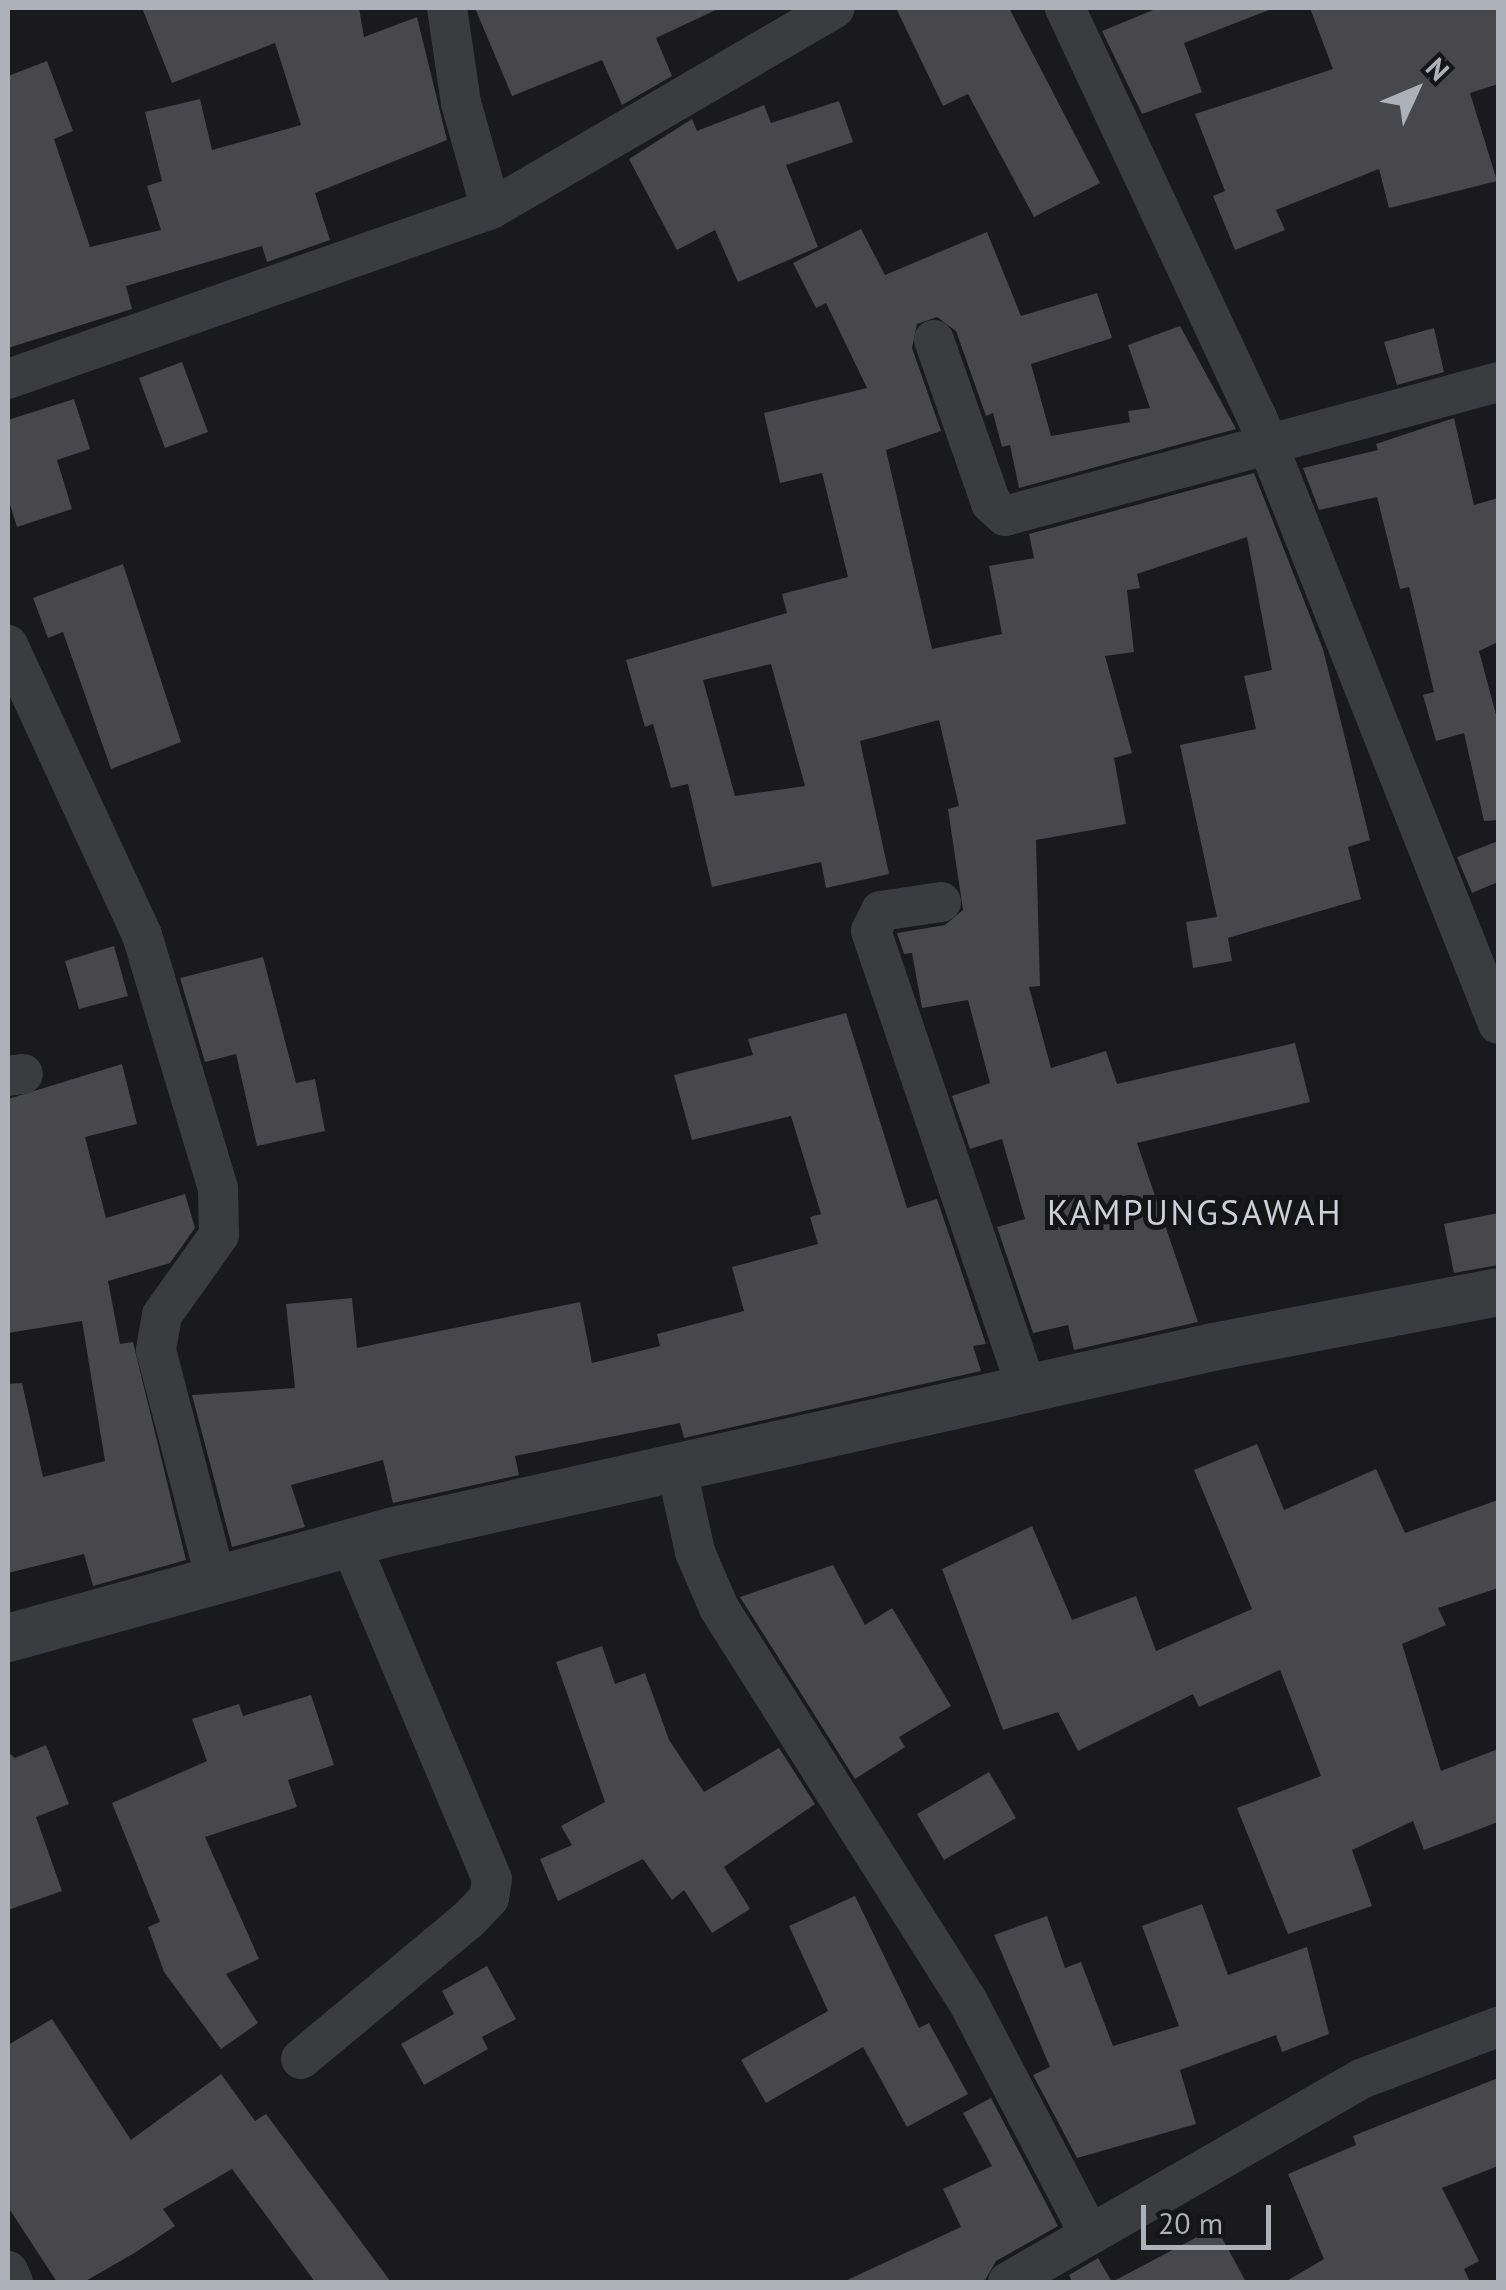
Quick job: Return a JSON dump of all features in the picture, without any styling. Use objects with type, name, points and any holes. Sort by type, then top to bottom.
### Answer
[{"type":"street","points":[[447,8],[461,103],[491,209]]},
{"type":"street","points":[[8,379],[491,209],[836,8]]},
{"type":"street","points":[[1065,8],[1268,446],[1498,1024]]},
{"type":"street","points":[[934,340],[991,503],[1005,516],[1498,382]]},
{"type":"street","points":[[8,645],[142,935],[218,1190],[218,1235],[162,1316],[156,1350],[215,1576]]},
{"type":"street","points":[[940,902],[881,910],[871,931],[1027,1388]]},
{"type":"street","points":[[8,1638],[215,1576],[350,1543],[1027,1388],[1498,1292]]},
{"type":"street","points":[[677,1470],[695,1552],[719,1608],[966,1998],[1090,2234]]},
{"type":"street","points":[[301,2059],[468,1920],[490,1898],[492,1880],[350,1543]]},
{"type":"street","points":[[1008,2282],[1361,2079],[1498,2027]]},
{"type":"street","points":[[8,2271],[13,2282]]},
{"type":"building","points":[[142,8],[359,8],[364,37],[417,17],[447,140],[315,193],[330,240],[267,262],[262,246],[126,286],[132,309],[8,348],[8,76],[47,61],[73,131],[54,139],[90,247],[161,230],[147,186],[162,181],[145,112],[200,99],[212,150],[301,125],[275,43],[172,83]]},
{"type":"building","points":[[475,8],[720,8],[656,38],[672,76],[622,105],[602,60],[512,96]]},
{"type":"building","points":[[896,8],[1009,8],[1100,183],[1034,217],[968,94],[943,106]]},
{"type":"building","points":[[1158,8],[1269,10],[1184,43],[1202,92],[1142,114],[1102,31]]},
{"type":"building","points":[[1310,8],[1498,8],[1498,84],[1470,93],[1497,181],[1389,208],[1379,169],[1276,210],[1285,230],[1235,250],[1213,196],[1225,191],[1195,114],[1333,69]]},
{"type":"building","points":[[839,101],[853,142],[786,165],[818,247],[738,282],[715,230],[677,250],[629,159],[692,119],[697,131],[764,105],[771,123]]},
{"type":"building","points":[[861,229],[885,275],[987,232],[1021,316],[1097,293],[1112,338],[1031,364],[1051,436],[1130,422],[1128,411],[1150,408],[1128,345],[1180,326],[1236,429],[1019,488],[1010,445],[1002,447],[993,413],[986,416],[956,331],[937,317],[917,324],[912,348],[941,431],[886,450],[932,649],[1002,634],[989,566],[1034,558],[1029,534],[1254,473],[1323,649],[1370,840],[1348,847],[1361,899],[1228,938],[1232,961],[1193,968],[1186,922],[1217,917],[1180,745],[1256,729],[1244,676],[1272,670],[1247,537],[1137,574],[1140,588],[1127,590],[1134,652],[1105,656],[1132,753],[1114,758],[1126,824],[1036,840],[1040,986],[1029,987],[1051,1068],[1106,1051],[1117,1084],[1295,1043],[1310,1102],[1137,1143],[1198,1322],[1074,1350],[1068,1325],[1033,1333],[997,1227],[1025,1219],[1002,1139],[970,1149],[952,1096],[990,1083],[968,1000],[922,1008],[912,953],[904,954],[897,933],[945,925],[963,910],[948,809],[959,806],[939,720],[860,741],[889,874],[826,888],[821,862],[712,887],[688,784],[671,788],[653,724],[645,727],[626,660],[787,613],[782,594],[848,577],[822,473],[780,483],[764,413],[867,388],[826,303],[816,308],[793,263]],"holes":[[[771,664],[805,786],[735,796],[703,680]]]},
{"type":"building","points":[[1434,328],[1444,372],[1397,385],[1384,342]]},
{"type":"building","points":[[182,362],[208,432],[165,448],[139,378]]},
{"type":"building","points":[[74,399],[90,449],[57,460],[72,509],[17,527],[8,498],[8,420]]},
{"type":"building","points":[[1454,418],[1474,505],[1498,498],[1498,642],[1479,651],[1498,722],[1498,820],[1484,821],[1464,733],[1436,741],[1423,695],[1434,692],[1409,587],[1400,589],[1377,497],[1319,510],[1303,468],[1378,450],[1376,444]]},
{"type":"building","points":[[123,564],[181,742],[111,769],[63,632],[48,638],[33,598]]},
{"type":"building","points":[[1498,841],[1498,882],[1472,893],[1457,857]]},
{"type":"building","points":[[114,946],[128,996],[79,1009],[65,961]]},
{"type":"building","points":[[263,957],[296,1083],[315,1079],[325,1131],[257,1146],[236,1054],[205,1062],[180,978]]},
{"type":"building","points":[[846,1013],[907,1208],[937,1199],[986,1344],[973,1346],[981,1371],[684,1438],[680,1423],[515,1456],[519,1475],[393,1503],[383,1460],[291,1485],[305,1527],[232,1547],[192,1395],[295,1388],[286,1304],[352,1298],[357,1348],[580,1302],[592,1363],[660,1346],[657,1334],[744,1311],[732,1267],[818,1244],[810,1217],[821,1214],[791,1116],[692,1140],[674,1075],[753,1055],[748,1039]]},
{"type":"building","points":[[122,1064],[137,1124],[85,1137],[106,1218],[185,1194],[195,1228],[170,1263],[108,1281],[120,1344],[133,1342],[186,1560],[93,1586],[84,1554],[8,1573],[8,1384],[22,1383],[43,1477],[105,1461],[82,1321],[8,1333],[8,1099]]},
{"type":"building","points":[[1498,1213],[1498,1265],[1454,1273],[1444,1224]]},
{"type":"building","points":[[1257,1444],[1284,1510],[1376,1469],[1405,1533],[1498,1500],[1498,1588],[1438,1608],[1446,1625],[1402,1644],[1441,1771],[1498,1749],[1498,1822],[1424,1850],[1413,1821],[1352,1850],[1372,1906],[1288,1934],[1237,1808],[1321,1776],[1280,1670],[1199,1707],[1193,1694],[1078,1751],[1058,1712],[1003,1730],[942,1569],[1032,1526],[1072,1620],[1136,1596],[1156,1651],[1252,1609],[1194,1470]]},
{"type":"building","points":[[833,1565],[865,1625],[892,1608],[951,1706],[899,1737],[905,1747],[855,1779],[740,1597]]},
{"type":"building","points":[[602,1646],[615,1684],[645,1673],[669,1740],[704,1792],[779,1748],[815,1804],[724,1867],[750,1909],[712,1933],[684,1890],[672,1900],[643,1859],[558,1901],[540,1859],[572,1845],[561,1826],[605,1802],[556,1662]]},
{"type":"building","points":[[311,1695],[334,1765],[288,1780],[297,1807],[205,1837],[259,1959],[226,1974],[258,2023],[221,2049],[164,1972],[148,1927],[160,1922],[112,1803],[207,1761],[192,1719],[239,1704],[243,1716]]},
{"type":"building","points":[[46,1745],[69,1804],[36,1817],[62,1891],[8,1910],[8,1752],[15,1758]]},
{"type":"building","points":[[989,1772],[1016,1818],[944,1860],[917,1814]]},
{"type":"building","points":[[855,1896],[919,2028],[929,2023],[968,2094],[907,2127],[863,2047],[766,2103],[741,2060],[828,2011],[789,1926]]},
{"type":"building","points":[[1202,1904],[1228,1975],[1307,1947],[1329,2034],[1282,2052],[1276,2035],[1180,2070],[1196,2124],[1077,2158],[1033,2075],[1050,2067],[994,1935],[1047,1916],[1065,1968],[1081,1962],[1113,2046],[1179,2026],[1142,1926]]},
{"type":"building","points":[[487,1966],[516,2019],[482,2037],[488,2049],[424,2085],[401,2044],[454,2014],[442,1991]]},
{"type":"building","points":[[52,2019],[131,2140],[221,2074],[255,2121],[266,2114],[391,2282],[315,2282],[232,2169],[163,2209],[175,2226],[136,2252],[84,2282],[57,2282],[8,2207],[8,2045]]},
{"type":"building","points":[[1498,2078],[1498,2166],[1442,2188],[1479,2261],[1464,2269],[1470,2282],[1285,2282],[1324,2259],[1288,2174],[1356,2145],[1353,2136]]},
{"type":"building","points":[[991,2098],[1058,2226],[996,2261],[984,2282],[843,2282],[961,2227],[943,2189],[992,2166],[963,2113]]},
{"type":"building","points":[[1216,2227],[1246,2282],[1112,2282]]},
{"type":"building","points":[[1098,2258],[1112,2282],[1072,2282],[1069,2275]]},
{"type":"district","name":"KAMPUNGSAWAH","points":[[1195,1212]]}]
